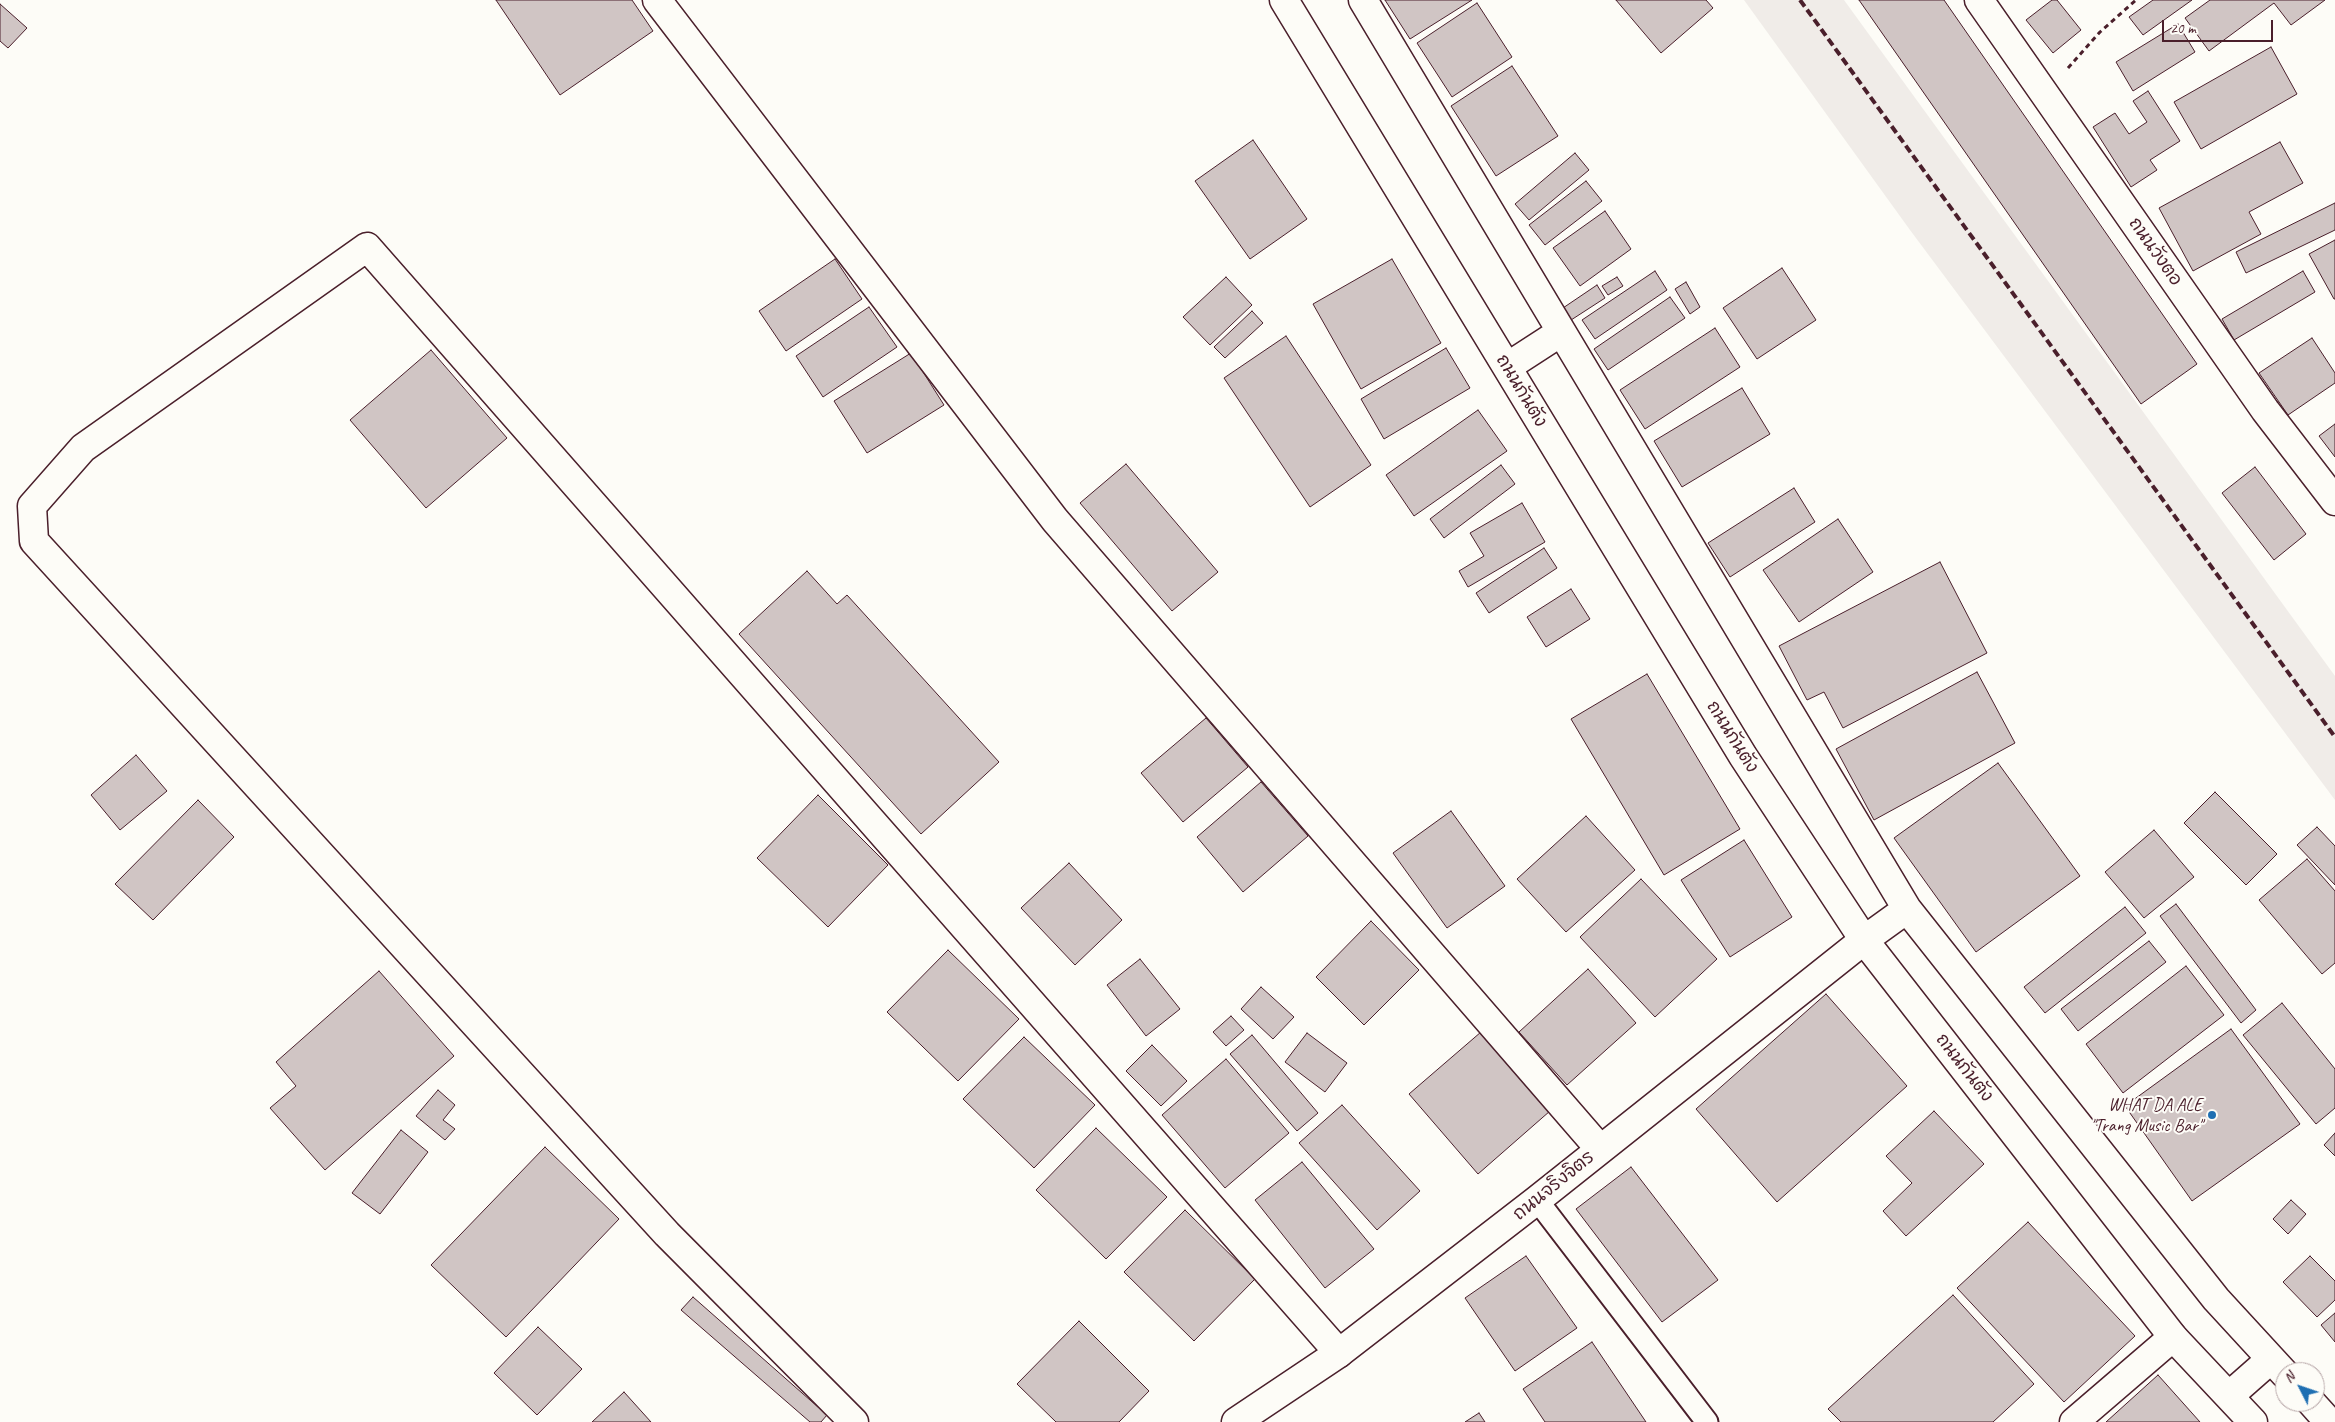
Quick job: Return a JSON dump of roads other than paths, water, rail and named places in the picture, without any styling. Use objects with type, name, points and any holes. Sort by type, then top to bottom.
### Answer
[{"type":"street","points":[[657,0],[1055,520],[1600,1149]]},
{"type":"street","name":"ถนนกันตัง","points":[[1284,0],[1743,756],[1864,940],[2172,1337],[2253,1422]]},
{"type":"street","points":[[1363,0],[1907,909],[2216,1299],[2275,1364]]},
{"type":"street","name":"ถนนวังตอ","points":[[1979,0],[2265,410],[2335,501]]},
{"type":"street","points":[[854,1422],[667,1234],[34,541],[32,506],[83,448],[367,248],[1340,1353]]},
{"type":"street","points":[[1507,367],[1561,332]]},
{"type":"street","name":"ถนนจริงจิตร","points":[[1236,1422],[1340,1353],[1537,1200],[1864,940],[1907,909]]},
{"type":"street","points":[[2074,1422],[2172,1337]]},
{"type":"street","points":[[2229,1396],[2275,1369]]},
{"type":"street","points":[[2320,1412],[2329,1422]]},
{"type":"lane","points":[[1537,1200],[1707,1422]]},
{"type":"railway","points":[[1800,0],[2335,737]]},
{"type":"place","name":"WHAT DA ALE \"Trang Music Bar\"","points":[[2212,1115]]}]
